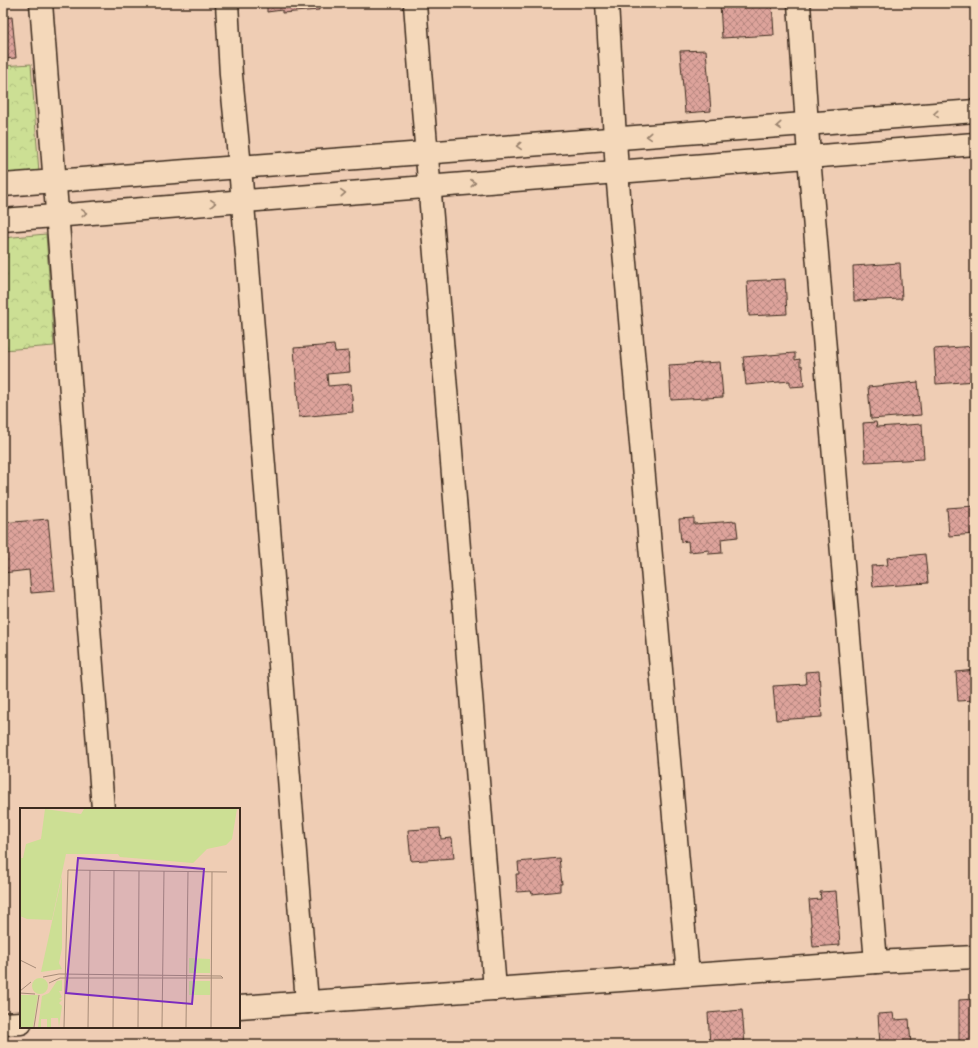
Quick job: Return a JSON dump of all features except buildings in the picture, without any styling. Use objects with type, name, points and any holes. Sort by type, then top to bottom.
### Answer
[{"type":"street","points":[[41,3],[56,181],[103,808]]},
{"type":"street","points":[[227,3],[231,75],[243,201],[307,1002]]},
{"type":"street","points":[[415,3],[495,989]]},
{"type":"street","points":[[607,3],[617,172],[688,975]]},
{"type":"street","points":[[799,3],[809,157],[876,962]]},
{"type":"street","points":[[3,185],[975,111]]},
{"type":"street","points":[[3,220],[975,144]]},
{"type":"street","points":[[240,1007],[876,962],[975,957]]},
{"type":"street","points":[[3,1024],[20,1023]]},
{"type":"green space","points":[[31,64],[39,173],[3,175],[3,66]]},
{"type":"green space","points":[[46,234],[54,346],[3,350],[3,238]]}]
